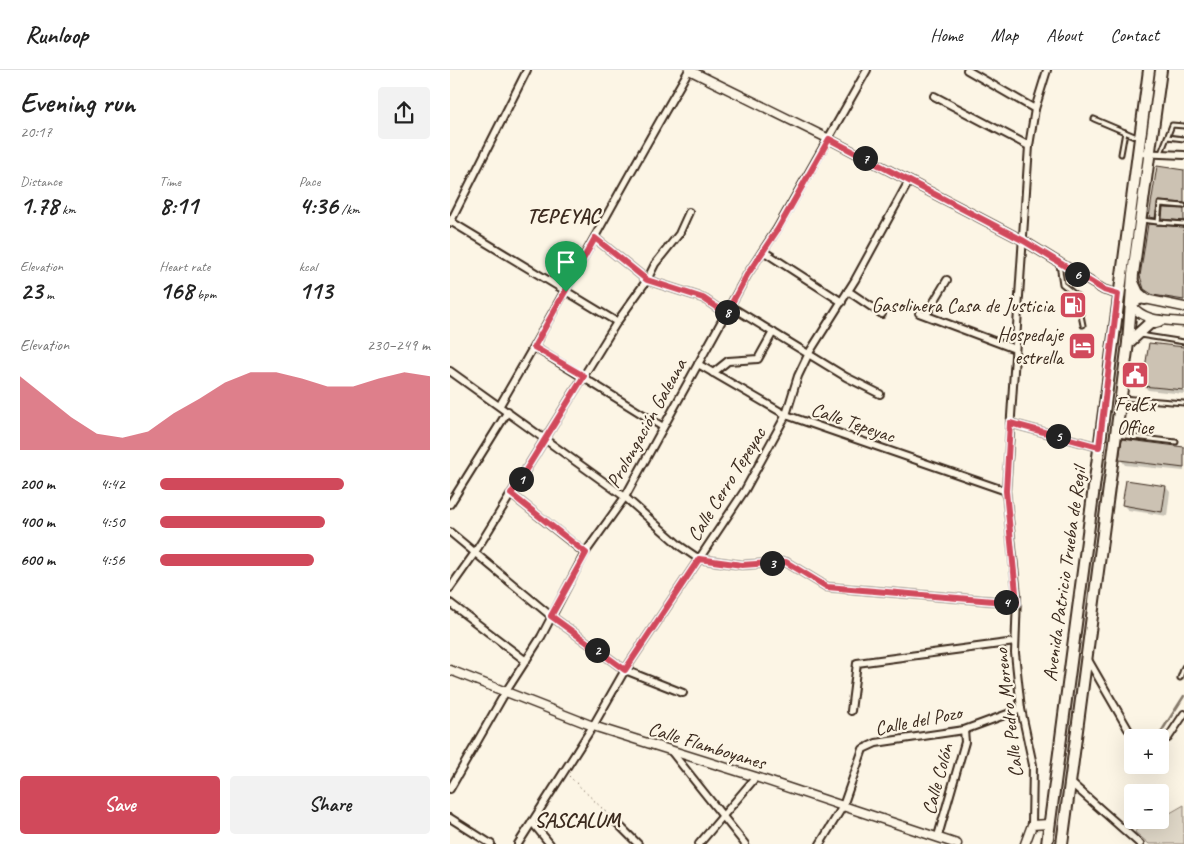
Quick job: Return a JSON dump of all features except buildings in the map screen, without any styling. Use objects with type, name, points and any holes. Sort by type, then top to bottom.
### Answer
[{"type":"main road","name":"Avenida Patricio Trueba de Regil","points":[[1047,844],[1149,70]]},
{"type":"main road","name":"Avenida Patricio Trueba de Regil","points":[[1062,844],[1128,344],[1132,281],[1161,70]]},
{"type":"main road","points":[[1118,294],[1124,293],[1132,281],[1138,293],[1145,299]]},
{"type":"main road","points":[[1115,326],[1121,314],[1131,305],[1118,294]]},
{"type":"main road","points":[[1128,344],[1149,324],[1158,321]]},
{"type":"street","points":[[527,70],[450,222],[618,322]]},
{"type":"street","points":[[500,405],[566,292],[689,70],[829,139],[1024,241],[1104,290],[1118,294]]},
{"type":"street","name":"Prolongación Galeana","points":[[450,789],[505,693],[542,637],[551,616],[586,553],[624,497],[730,306],[829,139],[867,70]]},
{"type":"street","points":[[967,70],[1035,110]]},
{"type":"street","name":"Calle Pedro Moreno","points":[[1024,844],[1032,825],[1034,765],[1021,709],[1015,642],[1017,603],[1006,491],[1029,146],[1035,110],[1047,70]]},
{"type":"street","points":[[934,96],[1029,146]]},
{"type":"street","points":[[1138,153],[1184,155]]},
{"type":"street","name":"Calle Cerro Tepeyac","points":[[518,844],[565,772],[625,670],[745,490],[786,415],[798,376],[809,353],[842,302],[909,181]]},
{"type":"street","points":[[450,588],[474,554],[618,322],[647,280],[655,264],[679,234],[689,212]]},
{"type":"street","points":[[595,238],[647,280],[703,298],[726,314]]},
{"type":"street","points":[[763,251],[842,302]]},
{"type":"street","points":[[947,280],[922,314],[1015,349]]},
{"type":"street","points":[[848,291],[882,314]]},
{"type":"street","points":[[1184,307],[1145,299],[1131,305],[1141,315],[1158,321],[1184,322]]},
{"type":"street","points":[[730,306],[846,377],[880,394]]},
{"type":"street","points":[[713,372],[728,361],[758,359],[773,332]]},
{"type":"street","points":[[534,347],[584,376],[663,427]]},
{"type":"street","name":"Calle Tepeyac","points":[[698,364],[786,415],[1006,491]]},
{"type":"street","points":[[450,371],[500,405],[624,497],[680,546],[699,559],[742,565],[786,562],[827,587],[1017,603]]},
{"type":"street","points":[[450,504],[508,411]]},
{"type":"street","points":[[1010,423],[1099,447]]},
{"type":"street","points":[[511,494],[586,553]]},
{"type":"street","points":[[450,532],[474,554],[551,616],[625,670],[683,693]]},
{"type":"street","points":[[450,603],[526,661]]},
{"type":"street","points":[[852,711],[857,662],[1015,642]]},
{"type":"street","points":[[1087,657],[1128,729]]},
{"type":"street","name":"Calle Flamboyanes","points":[[450,670],[593,726],[938,836],[956,844]]},
{"type":"street","name":"Calle del Pozo","points":[[820,844],[843,806],[863,749],[876,743],[964,730],[1021,709]]},
{"type":"street","points":[[1169,736],[1184,714]]},
{"type":"street","name":"Calle Colón","points":[[938,836],[965,742],[964,730]]},
{"type":"street","points":[[671,751],[745,844]]},
{"type":"street","points":[[699,844],[724,817],[756,777]]},
{"type":"street","points":[[1070,782],[1140,844]]},
{"type":"street","points":[[450,818],[491,844]]},
{"type":"street","points":[[532,822],[550,844]]},
{"type":"street","points":[[616,822],[638,844]]},
{"type":"street","points":[[1032,825],[1049,824]]},
{"type":"lane","points":[[1094,120],[1140,138]]},
{"type":"lane","points":[[1161,154],[1172,125],[1184,126]]},
{"type":"lane","points":[[1121,154],[1125,132]]},
{"type":"lane","points":[[1168,137],[1184,139]]},
{"type":"lane","points":[[1158,222],[1160,204],[1184,206]]},
{"type":"lane","points":[[1140,220],[1184,224]]},
{"type":"lane","points":[[1059,263],[1062,284],[1077,296],[1083,325]]},
{"type":"lane","points":[[1137,335],[1184,342]]},
{"type":"lane","points":[[1121,398],[1184,403]]},
{"type":"lane","points":[[1116,435],[1176,442]]},
{"type":"lane","points":[[1180,678],[1184,667]]},
{"type":"path","points":[[565,772],[616,822]]},
{"type":"shaded area","points":[[1184,805],[1184,844],[1149,844],[1135,832],[1137,829],[1169,829],[1169,811],[1170,813]]},
{"type":"waterway","points":[[1163,729],[1184,696]]},
{"type":"place","name":"Gasolinera Casa de Justicia","points":[[1073,305]]},
{"type":"place","name":"Hospedaje estrella","points":[[1082,346]]},
{"type":"place","name":"FedEx Office","points":[[1135,375]]},
{"type":"district","name":"TEPEYAC","points":[[563,216]]},
{"type":"district","name":"SASCALUM","points":[[577,820]]},
{"type":"route","points":[[829,139],[1024,241],[1104,290],[1118,294],[1099,447],[1010,423],[1006,491],[1017,603],[827,587],[786,562],[742,565],[699,559],[625,670],[551,616],[586,553],[511,494],[584,376],[534,347],[566,292],[595,238],[647,280],[703,298],[726,314],[747,275],[778,229],[829,139]]}]
